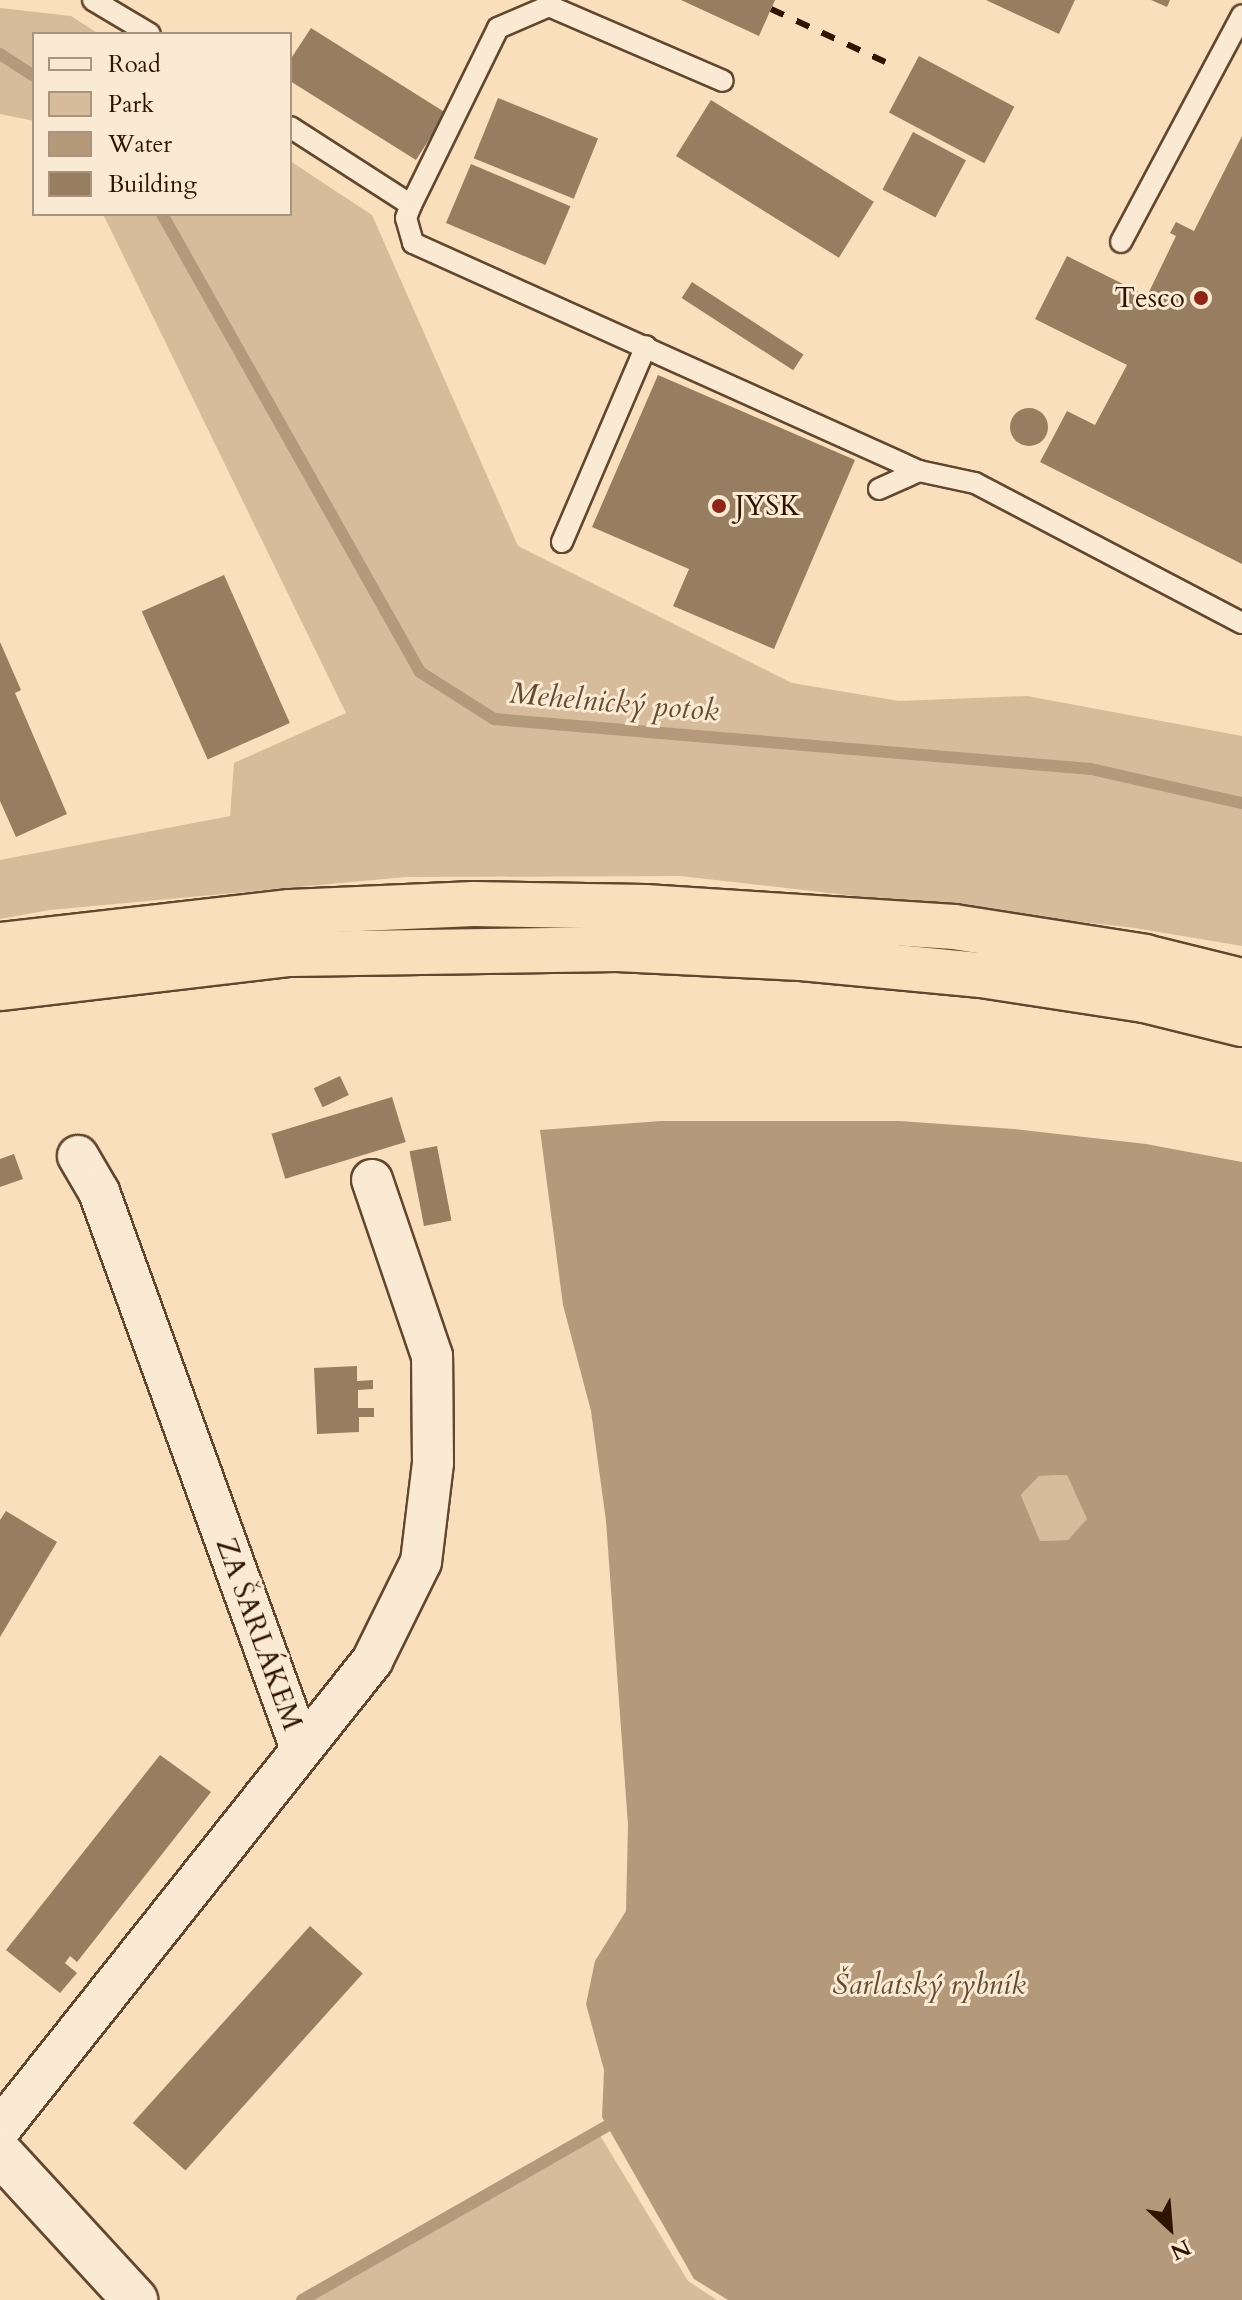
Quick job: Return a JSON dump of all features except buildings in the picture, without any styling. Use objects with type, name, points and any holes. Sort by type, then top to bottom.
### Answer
[{"type":"highway","points":[[0,945],[290,912],[474,904],[645,907],[954,927],[1145,957],[1242,981]]},
{"type":"highway","points":[[0,988],[291,954],[617,949],[801,958],[981,975],[1144,1000],[1242,1024]]},
{"type":"street","name":"ZA ŠARLÁKEM","points":[[0,2129],[301,1749],[99,1192],[78,1156]]},
{"type":"street","points":[[301,1749],[372,1661],[421,1562],[432,1477],[432,1356],[372,1180]]},
{"type":"street","points":[[0,2153],[135,2300]]},
{"type":"lane","points":[[93,0],[147,32]]},
{"type":"lane","points":[[723,81],[549,6],[498,28],[411,205],[406,218],[413,243],[919,471],[975,483],[1242,623]]},
{"type":"lane","points":[[1121,242],[1242,15]]},
{"type":"lane","points":[[292,128],[411,205]]},
{"type":"lane","points":[[562,542],[646,346]]},
{"type":"lane","points":[[879,489],[919,471]]},
{"type":"green space","points":[[0,8],[71,16],[96,32],[32,32],[32,121],[0,114]]},
{"type":"green space","points":[[292,162],[372,215],[518,546],[792,683],[899,701],[1027,696],[1242,736],[1242,946],[1135,928],[680,876],[406,877],[50,910],[0,919],[0,860],[230,816],[234,763],[346,713],[104,216],[292,216]]},
{"type":"green space","points":[[1067,1475],[1088,1519],[1068,1540],[1040,1541],[1021,1495],[1039,1476]]},
{"type":"green space","points":[[598,2132],[688,2281],[717,2300],[312,2300]]},
{"type":"water","name":"Šarlatský rybník","points":[[661,1121],[899,1121],[1014,1129],[1146,1144],[1242,1162],[1242,2300],[728,2300],[694,2279],[602,2117],[604,2070],[586,2004],[595,1961],[626,1911],[628,1825],[606,1521],[591,1411],[563,1305],[540,1130]],"holes":[[[1067,1475],[1087,1519],[1068,1540],[1040,1541],[1021,1495],[1039,1476]]]},
{"type":"waterway","name":"Mehelnický potok","points":[[0,54],[32,75]]},
{"type":"waterway","name":"Mehelnický potok","points":[[163,216],[420,672],[494,719],[1091,769],[1242,803]]},
{"type":"waterway","points":[[302,2300],[619,2119]]},
{"type":"railway","points":[[771,9],[885,62]]},
{"type":"place","name":"Tesco","points":[[1201,298]]},
{"type":"place","name":"JYSK","points":[[719,506]]}]
